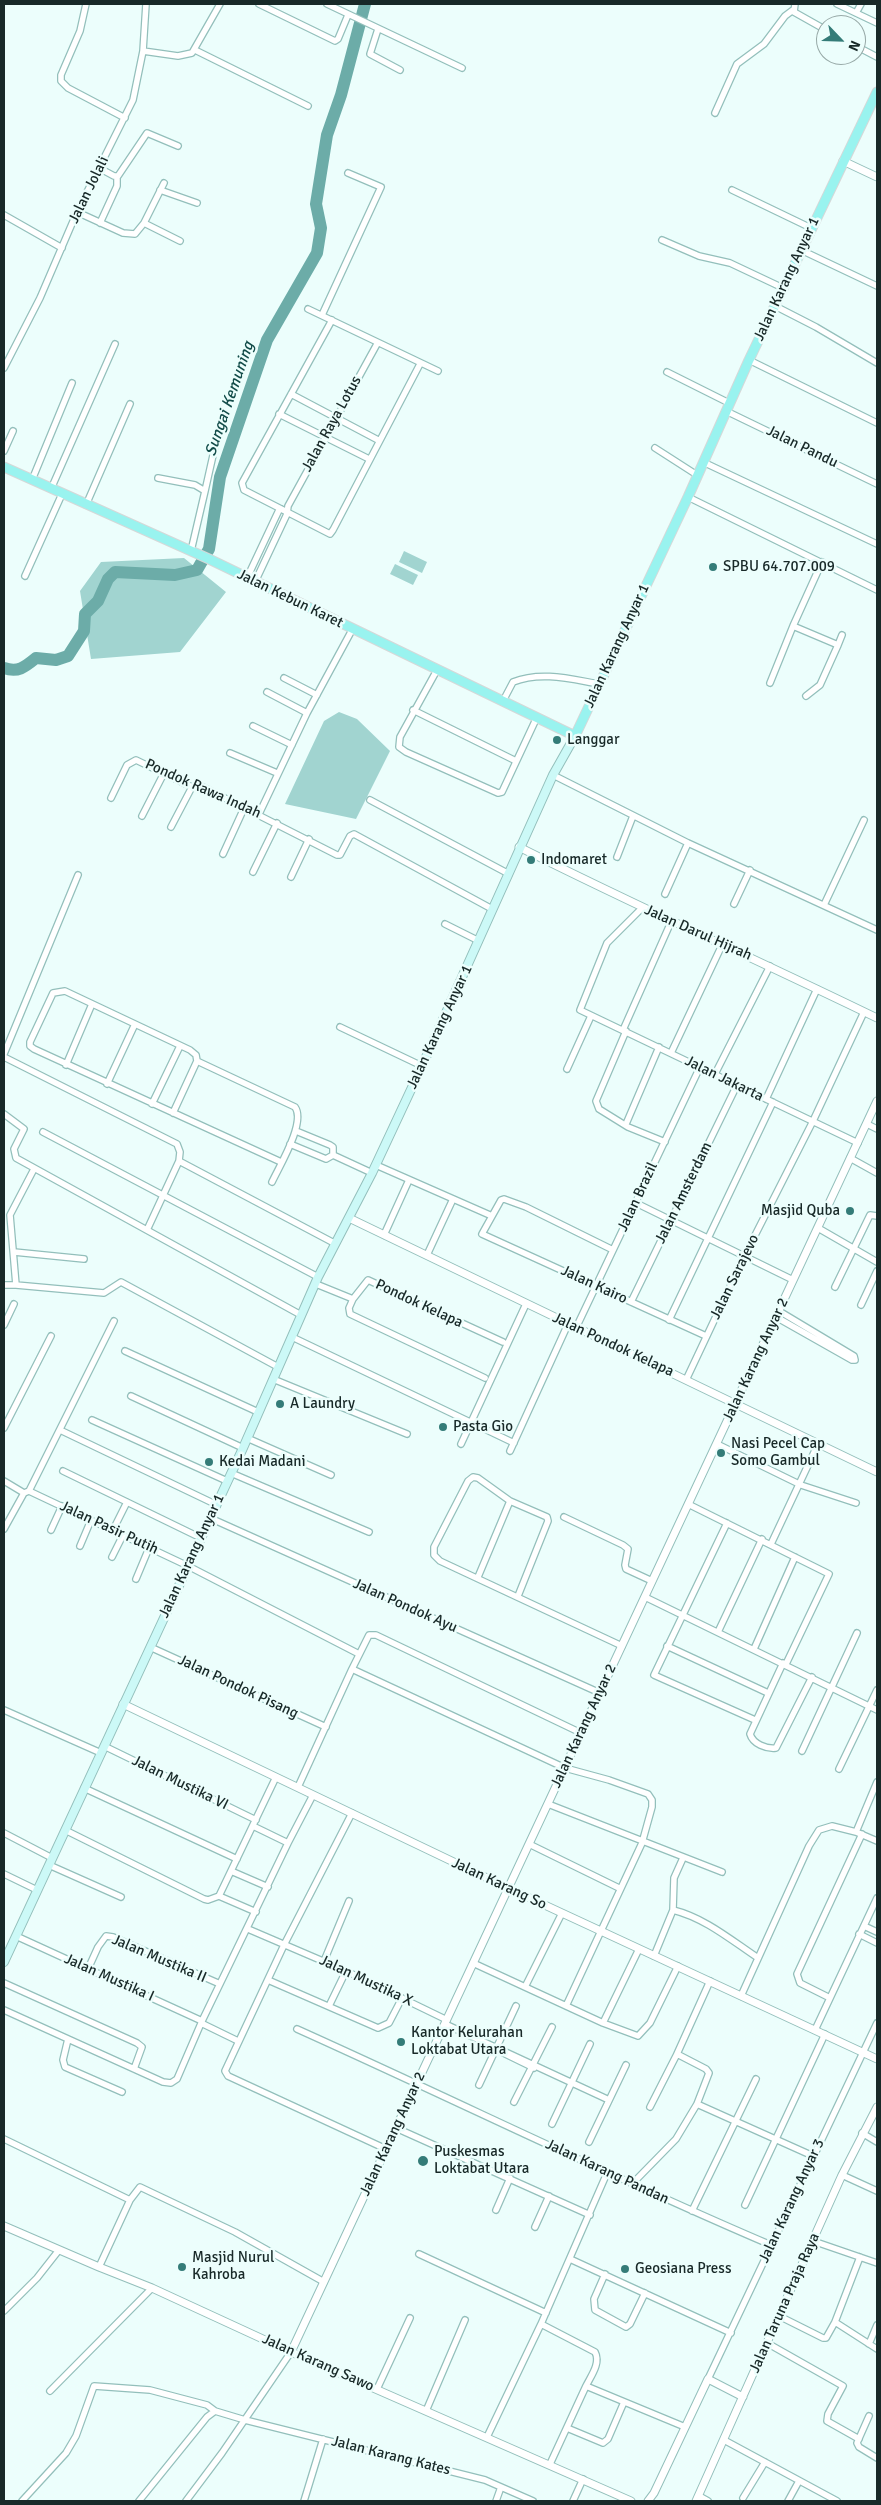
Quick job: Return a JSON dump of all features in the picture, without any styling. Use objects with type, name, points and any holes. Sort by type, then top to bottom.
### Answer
[{"type":"main road","name":"Jalan Karang Anyar 1","points":[[5,1957],[217,1505],[334,1243],[376,1165],[553,775],[575,736],[688,497],[749,360],[877,92]]},
{"type":"main road","name":"Jalan Kebun Karet","points":[[4,468],[209,559],[352,630],[575,736]]},
{"type":"street","points":[[86,4],[80,31],[61,81],[68,88],[125,118]]},
{"type":"street","name":"Jalan Jolali","points":[[4,368],[40,298],[77,212],[133,100],[143,51],[146,4]]},
{"type":"street","points":[[143,51],[186,56],[196,50],[220,4]]},
{"type":"street","points":[[259,4],[336,41],[351,16]]},
{"type":"street","points":[[327,4],[462,68]]},
{"type":"street","points":[[837,4],[877,23]]},
{"type":"street","points":[[856,13],[861,4]]},
{"type":"street","points":[[715,113],[737,64],[764,44],[784,16],[794,9],[816,23]]},
{"type":"street","points":[[378,29],[370,53],[400,70]]},
{"type":"street","points":[[196,50],[308,106]]},
{"type":"street","points":[[100,223],[117,186],[117,176],[148,134],[178,146]]},
{"type":"street","points":[[843,161],[877,177]]},
{"type":"street","points":[[99,168],[117,176]]},
{"type":"street","points":[[322,315],[381,188],[348,173]]},
{"type":"street","points":[[77,212],[123,233],[135,234],[144,223],[164,183]]},
{"type":"street","points":[[160,190],[197,203]]},
{"type":"street","points":[[732,190],[811,228]]},
{"type":"street","points":[[4,215],[62,248]]},
{"type":"street","points":[[144,223],[180,240]]},
{"type":"street","points":[[662,240],[699,256],[730,263],[783,288]]},
{"type":"street","points":[[801,250],[877,286]]},
{"type":"street","points":[[775,306],[816,327],[877,363]]},
{"type":"street","points":[[308,309],[377,344],[438,371]]},
{"type":"street","points":[[332,320],[242,483],[244,490],[278,510],[330,534],[378,440],[420,364]]},
{"type":"street","points":[[51,489],[115,344]]},
{"type":"street","name":"Jalan Raya Lotus","points":[[288,506],[324,437],[377,344]]},
{"type":"street","points":[[749,360],[877,423]]},
{"type":"street","name":"Jalan Pandu","points":[[666,372],[728,407],[877,484]]},
{"type":"street","points":[[32,480],[72,383]]},
{"type":"street","points":[[291,394],[378,440]]},
{"type":"street","points":[[86,505],[130,404]]},
{"type":"street","points":[[279,414],[369,459]]},
{"type":"street","points":[[194,553],[220,424]]},
{"type":"street","points":[[4,451],[13,431]]},
{"type":"street","points":[[655,448],[697,475]]},
{"type":"street","points":[[704,462],[877,544]]},
{"type":"street","points":[[158,478],[195,484],[205,491]]},
{"type":"street","points":[[25,576],[62,494]]},
{"type":"street","points":[[688,497],[877,590]]},
{"type":"street","points":[[288,506],[287,514],[251,580],[278,510],[288,506]]},
{"type":"street","points":[[770,683],[822,562]]},
{"type":"street","points":[[793,626],[838,645]]},
{"type":"street","points":[[259,814],[307,713],[352,630]]},
{"type":"street","points":[[806,696],[820,685],[842,635]]},
{"type":"street","points":[[437,670],[413,710],[398,743],[399,747],[406,752],[498,794],[502,792],[537,717]]},
{"type":"street","points":[[503,701],[513,682],[525,677],[553,677],[599,684]]},
{"type":"street","points":[[284,678],[317,695]]},
{"type":"street","points":[[268,692],[307,713]]},
{"type":"street","points":[[413,710],[516,761]]},
{"type":"street","points":[[253,726],[292,745]]},
{"type":"street","points":[[230,753],[277,773]]},
{"type":"street","name":"Pondok Rawa Indah","points":[[111,798],[127,765],[132,760],[136,760],[192,787],[199,784],[340,855],[350,836],[354,834],[492,909]]},
{"type":"street","points":[[142,816],[164,773]]},
{"type":"street","points":[[553,775],[688,843],[877,930]]},
{"type":"street","points":[[171,827],[192,787]]},
{"type":"street","points":[[370,800],[509,874]]},
{"type":"street","points":[[223,854],[245,806]]},
{"type":"street","points":[[617,858],[632,816]]},
{"type":"street","points":[[824,905],[864,820]]},
{"type":"street","points":[[253,872],[277,823]]},
{"type":"street","points":[[291,877],[309,839]]},
{"type":"street","points":[[665,894],[688,843]]},
{"type":"street","name":"Jalan Darul Hijrah","points":[[520,847],[671,922],[723,944],[877,1018]]},
{"type":"street","points":[[734,904],[750,870]]},
{"type":"street","points":[[78,875],[4,1055],[177,1144],[180,1152],[179,1162],[147,1230]]},
{"type":"street","points":[[567,1069],[591,1016],[579,1008],[604,950],[611,939],[642,908]]},
{"type":"street","points":[[665,1142],[628,1128],[626,1124],[599,1109],[596,1101],[671,922]]},
{"type":"street","points":[[446,924],[479,940]]},
{"type":"street","points":[[671,1053],[723,944]]},
{"type":"street","points":[[715,1074],[770,966]]},
{"type":"street","points":[[766,1099],[817,989]]},
{"type":"street","points":[[173,1113],[198,1061],[196,1054],[65,991],[53,993],[30,1042],[30,1046],[34,1049],[107,1084],[281,1162]]},
{"type":"street","points":[[66,1064],[92,1004]]},
{"type":"street","name":"Jalan Sarajevo","points":[[686,1380],[744,1257],[813,1121],[864,1012]]},
{"type":"street","name":"Jalan Jakarta","points":[[591,1016],[625,1030],[858,1143]]},
{"type":"street","points":[[107,1084],[135,1024]]},
{"type":"street","points":[[340,1026],[422,1066]]},
{"type":"street","points":[[152,1104],[180,1046]]},
{"type":"street","points":[[626,1124],[659,1047]]},
{"type":"street","points":[[198,1061],[295,1107],[298,1113],[296,1131],[272,1182]]},
{"type":"street","name":"Jalan Brazil","points":[[576,1328],[700,1067]]},
{"type":"street","name":"Jalan Amsterdam","points":[[631,1302],[737,1085]]},
{"type":"street","name":"Jalan Karang Anyar 2","points":[[291,2352],[877,1101]]},
{"type":"street","points":[[669,1320],[773,1102]]},
{"type":"street","points":[[4,1122],[6,1115],[24,1128],[13,1154],[16,1158],[301,1315]]},
{"type":"street","points":[[867,1124],[877,1129]]},
{"type":"street","points":[[296,1131],[330,1145],[333,1147],[333,1155]]},
{"type":"street","name":"Pondok Kelapa","points":[[43,1132],[164,1195],[353,1300],[368,1280],[503,1342]]},
{"type":"street","points":[[290,1144],[326,1159],[333,1155]]},
{"type":"street","points":[[333,1155],[372,1173]]},
{"type":"street","points":[[850,1158],[877,1173]]},
{"type":"street","points":[[179,1162],[334,1243]]},
{"type":"street","points":[[376,1165],[492,1216],[501,1200],[509,1201],[613,1250]]},
{"type":"street","points":[[16,1285],[10,1213],[34,1169]]},
{"type":"street","points":[[384,1236],[409,1180]]},
{"type":"street","points":[[427,1255],[453,1199]]},
{"type":"street","points":[[636,1203],[707,1240],[793,1280]]},
{"type":"street","name":"Jalan Kairo","points":[[492,1216],[482,1234],[706,1336]]},
{"type":"street","points":[[835,1287],[853,1247],[870,1216],[877,1216]]},
{"type":"street","name":"Jalan Pondok Kelapa","points":[[349,1218],[877,1472]]},
{"type":"street","points":[[4,1220],[12,1225]]},
{"type":"street","points":[[818,1228],[877,1262]]},
{"type":"street","points":[[14,1252],[84,1259]]},
{"type":"street","points":[[861,1305],[877,1271]]},
{"type":"street","points":[[4,1285],[104,1293],[121,1282],[278,1367]]},
{"type":"street","points":[[353,1300],[349,1308],[350,1314],[485,1378]]},
{"type":"street","points":[[4,1325],[14,1304]]},
{"type":"street","points":[[461,1444],[526,1304]]},
{"type":"street","points":[[777,1314],[854,1356],[855,1360],[852,1360],[777,1314]]},
{"type":"street","points":[[4,1529],[27,1492],[60,1430],[114,1321]]},
{"type":"street","points":[[510,1451],[568,1324]]},
{"type":"street","points":[[4,1428],[51,1336]]},
{"type":"street","points":[[292,1338],[514,1443]]},
{"type":"street","points":[[125,1351],[258,1412]]},
{"type":"street","points":[[273,1379],[407,1434]]},
{"type":"street","points":[[131,1396],[243,1448]]},
{"type":"street","points":[[92,1420],[227,1481]]},
{"type":"street","points":[[60,1430],[217,1505]]},
{"type":"street","points":[[247,1438],[331,1475]]},
{"type":"street","points":[[717,1444],[801,1485],[856,1503]]},
{"type":"street","points":[[771,1544],[801,1485],[818,1444]]},
{"type":"street","points":[[63,1471],[201,1538]]},
{"type":"street","points":[[231,1473],[369,1532]]},
{"type":"street","points":[[518,1596],[548,1521],[545,1515],[510,1501],[478,1478],[473,1477],[468,1481],[434,1546],[434,1554],[440,1561],[478,1577],[622,1646]]},
{"type":"street","name":"Jalan Pasir Putih","points":[[4,1482],[62,1506],[188,1566],[359,1654]]},
{"type":"street","points":[[478,1577],[510,1501]]},
{"type":"street","points":[[113,1530],[126,1502]]},
{"type":"street","points":[[688,1504],[762,1539],[829,1574],[755,1720],[750,1734],[751,1739],[769,1748],[776,1748],[812,1677]]},
{"type":"street","points":[[51,1530],[62,1506]]},
{"type":"street","points":[[564,1517],[623,1545],[628,1549],[624,1565],[626,1569],[652,1581]]},
{"type":"street","name":"Jalan Pondok Ayu","points":[[210,1518],[600,1693]]},
{"type":"street","points":[[80,1546],[91,1520]]},
{"type":"street","points":[[727,1523],[655,1672],[656,1677],[755,1720]]},
{"type":"street","points":[[112,1557],[123,1535]]},
{"type":"street","points":[[718,1632],[762,1539]]},
{"type":"street","points":[[136,1579],[149,1548]]},
{"type":"street","points":[[754,1649],[795,1557]]},
{"type":"street","points":[[645,1597],[877,1710]]},
{"type":"street","points":[[802,1752],[857,1633]]},
{"type":"street","points":[[298,1787],[369,1634],[376,1635],[581,1733]]},
{"type":"street","name":"Jalan Pondok Pisang","points":[[150,1646],[326,1728]]},
{"type":"street","points":[[667,1646],[768,1693]]},
{"type":"street","points":[[352,1669],[565,1768],[609,1780],[648,1794],[652,1800],[652,1807],[642,1842],[619,1888],[602,1931],[566,2006]]},
{"type":"street","points":[[839,1769],[877,1690]]},
{"type":"street","name":"Jalan Karang So","points":[[123,1704],[508,1888],[877,2059]]},
{"type":"street","name":"Jalan Mustika VI","points":[[4,1710],[102,1750],[254,1823],[288,1843]]},
{"type":"street","points":[[65,1830],[208,1900],[219,1896],[276,1777]]},
{"type":"street","points":[[830,1998],[800,1983],[797,1974],[859,1833],[877,1782]]},
{"type":"street","points":[[84,1788],[237,1859]]},
{"type":"street","points":[[4,2010],[164,2082],[171,2083],[177,2079],[201,2022],[313,1795]]},
{"type":"street","points":[[548,1804],[722,1872]]},
{"type":"street","points":[[352,1813],[284,1945],[225,2070],[228,2076],[386,2149]]},
{"type":"street","points":[[741,1996],[809,1846],[819,1830],[832,1826],[859,1833],[877,1841]]},
{"type":"street","points":[[4,1833],[50,1862],[121,1897]]},
{"type":"street","points":[[529,1844],[619,1888]]},
{"type":"street","points":[[654,1956],[673,1910],[674,1878],[683,1858]]},
{"type":"street","points":[[232,1871],[268,1887]]},
{"type":"street","points":[[4,1874],[37,1890]]},
{"type":"street","points":[[219,1896],[256,1912]]},
{"type":"street","points":[[815,2030],[877,1898]]},
{"type":"street","points":[[324,1961],[349,1901]]},
{"type":"street","points":[[673,1910],[693,1916],[758,1958]]},
{"type":"street","points":[[525,1987],[562,1913]]},
{"type":"street","points":[[864,1926],[877,1932]]},
{"type":"street","name":"Jalan Mustika X","points":[[248,1929],[346,1971],[402,1998],[494,2048],[609,2100]]},
{"type":"street","points":[[860,1934],[877,1943]]},
{"type":"street","name":"Jalan Mustika I","points":[[16,1936],[238,2041]]},
{"type":"street","name":"Jalan Mustika II","points":[[88,1969],[102,1940],[106,1936],[113,1937],[220,1984]]},
{"type":"street","points":[[603,2023],[639,1948]]},
{"type":"street","points":[[473,1963],[603,2023],[638,2036],[644,2032],[678,1966]]},
{"type":"street","points":[[329,2006],[346,1971]]},
{"type":"street","points":[[268,1980],[378,2028],[389,2023],[402,1998]]},
{"type":"street","points":[[650,2107],[677,2054],[710,1981]]},
{"type":"street","points":[[4,1983],[137,2043],[142,2048],[134,2069]]},
{"type":"street","points":[[480,2084],[494,2048],[516,2006]]},
{"type":"street","name":"Jalan Karang Anyar 3","points":[[708,2379],[877,2023]]},
{"type":"street","points":[[514,2102],[552,2027]]},
{"type":"street","name":"Jalan Karang Pandan","points":[[297,2029],[417,2083],[607,2173],[771,2245]]},
{"type":"street","points":[[744,2205],[774,2138],[825,2034]]},
{"type":"street","points":[[68,2039],[63,2060],[65,2067],[122,2092]]},
{"type":"street","points":[[552,2124],[590,2044]]},
{"type":"street","points":[[632,2184],[676,2139],[697,2104],[709,2073],[706,2069],[677,2054]]},
{"type":"street","points":[[589,2142],[626,2064]]},
{"type":"street","points":[[692,2211],[756,2079]]},
{"type":"street","points":[[697,2104],[813,2156]]},
{"type":"street","name":"Jalan Taruna Praja Raya","points":[[698,2499],[842,2175],[877,2107]]},
{"type":"street","points":[[396,2128],[590,2215]]},
{"type":"street","points":[[862,2133],[877,2142]]},
{"type":"street","points":[[4,2139],[130,2200]]},
{"type":"street","points":[[487,2437],[546,2313],[607,2173]]},
{"type":"street","points":[[842,2175],[877,2191]]},
{"type":"street","points":[[496,2210],[510,2178]]},
{"type":"street","points":[[99,2267],[130,2200],[140,2187],[148,2189],[235,2232],[324,2282]]},
{"type":"street","points":[[535,2227],[549,2196]]},
{"type":"street","name":"Jalan Karang Sawo","points":[[4,2226],[152,2288],[291,2352],[631,2501]]},
{"type":"street","points":[[813,2241],[877,2263]]},
{"type":"street","points":[[4,2311],[37,2278],[59,2250]]},
{"type":"street","points":[[419,2254],[546,2313]]},
{"type":"street","points":[[779,2316],[826,2338],[835,2322],[860,2257]]},
{"type":"street","points":[[570,2259],[731,2333]]},
{"type":"street","points":[[604,2274],[594,2299],[595,2310],[626,2327],[630,2324],[646,2293]]},
{"type":"street","points":[[50,2391],[152,2288]]},
{"type":"street","points":[[377,2389],[410,2318]]},
{"type":"street","points":[[426,2410],[466,2320]]},
{"type":"street","points":[[835,2322],[877,2349]]},
{"type":"street","points":[[541,2324],[595,2352],[598,2357],[597,2363],[550,2464]]},
{"type":"street","points":[[869,2344],[877,2325]]},
{"type":"street","points":[[767,2343],[843,2386],[828,2414],[828,2421],[859,2440]]},
{"type":"street","points":[[186,2501],[245,2420],[291,2352]]},
{"type":"street","points":[[648,2501],[654,2493],[708,2379],[743,2397]]},
{"type":"street","name":"Jalan Karang Kates","points":[[22,2501],[66,2453],[76,2436],[94,2386],[150,2390],[207,2405],[215,2412],[485,2480],[533,2501]]},
{"type":"street","points":[[586,2386],[685,2427]]},
{"type":"street","points":[[567,2428],[603,2443],[608,2439],[624,2402]]},
{"type":"street","points":[[139,2501],[207,2417],[215,2412]]},
{"type":"street","points":[[869,2416],[857,2443],[859,2447],[877,2458]]},
{"type":"street","points":[[304,2501],[323,2439]]},
{"type":"street","points":[[724,2440],[834,2501]]},
{"type":"street","points":[[743,2498],[765,2462]]},
{"type":"street","points":[[573,2501],[583,2479]]},
{"type":"street","points":[[788,2501],[800,2481]]},
{"type":"street","points":[[496,2501],[501,2487]]},
{"type":"street","points":[[698,2499],[708,2501]]},
{"type":"shaded area","points":[[404,551],[427,562],[422,573],[399,562]]},
{"type":"shaded area","points":[[184,558],[226,592],[180,652],[91,659],[80,591],[101,562]]},
{"type":"shaded area","points":[[395,564],[418,575],[413,585],[390,574]]},
{"type":"shaded area","points":[[339,712],[357,719],[390,751],[356,819],[285,804],[324,721]]},
{"type":"waterway","name":"Sungai Kemuning","points":[[4,668],[13,670],[21,668],[36,658],[56,660],[68,656],[84,631],[85,614],[98,601],[108,579],[115,572],[175,575],[197,570],[209,549],[220,477],[267,340],[317,253],[321,228],[316,204],[327,135],[341,95],[365,4]]},
{"type":"place","name":"SPBU 64.707.009","points":[[713,567]]},
{"type":"place","name":"Langgar","points":[[557,740]]},
{"type":"place","name":"Indomaret","points":[[531,860]]},
{"type":"place","name":"Masjid Quba","points":[[850,1211]]},
{"type":"place","name":"A Laundry","points":[[280,1404]]},
{"type":"place","name":"Pasta Gio","points":[[443,1427]]},
{"type":"place","name":"Nasi Pecel Cap Somo Gambul","points":[[721,1453]]},
{"type":"place","name":"Kedai Madani","points":[[209,1462]]},
{"type":"place","name":"Kantor Kelurahan Loktabat Utara","points":[[401,2042]]},
{"type":"place","name":"Puskesmas Loktabat Utara","points":[[423,2161]]},
{"type":"place","name":"Masjid Nurul Kahroba","points":[[182,2267]]},
{"type":"place","name":"Geosiana Press","points":[[625,2269]]}]
